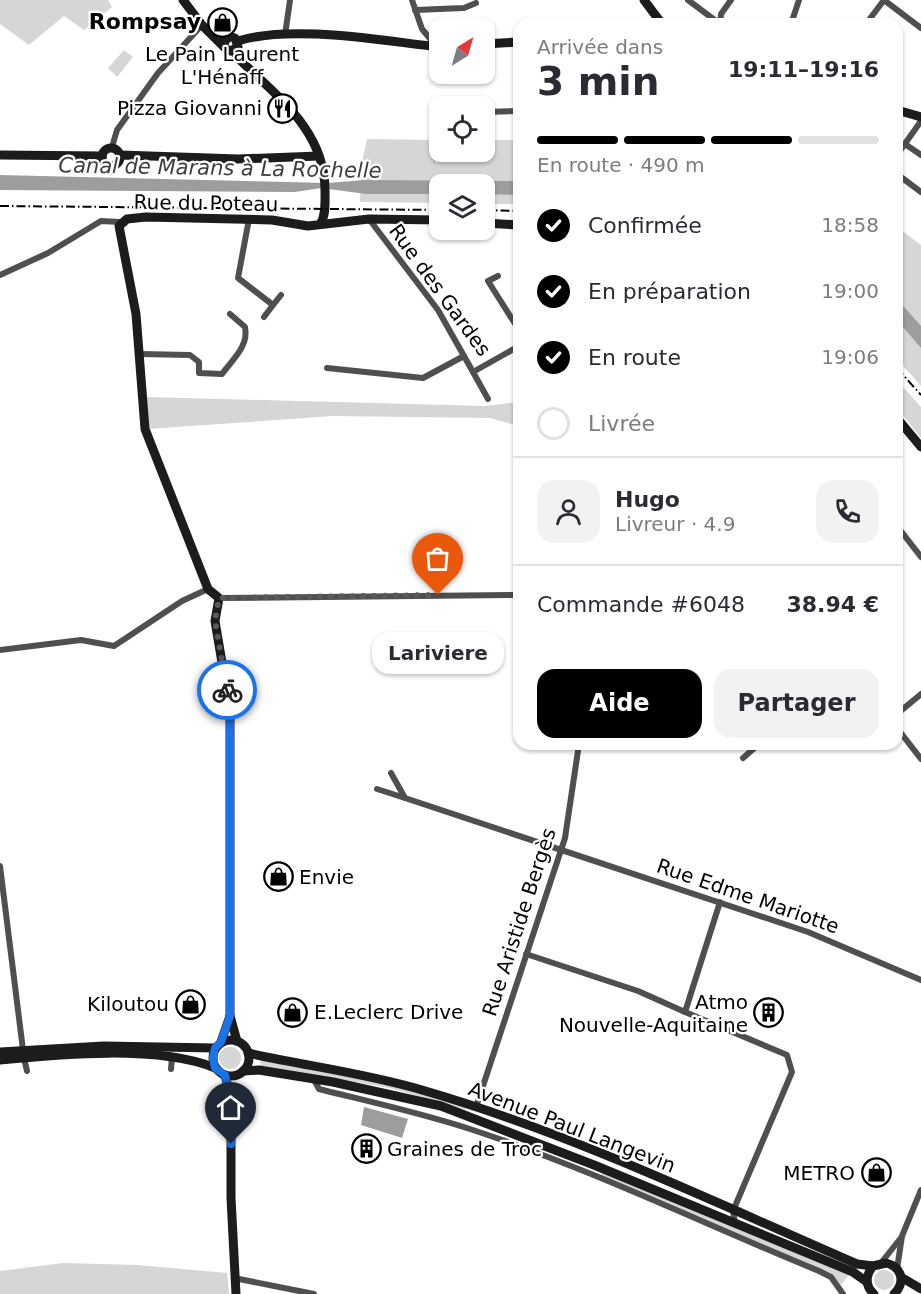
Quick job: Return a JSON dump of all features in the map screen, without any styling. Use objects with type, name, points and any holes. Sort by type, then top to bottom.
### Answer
[{"type":"street","points":[[183,0],[205,28],[224,47],[225,39],[234,43],[285,36],[348,36],[429,45]]},
{"type":"street","points":[[285,36],[290,0]]},
{"type":"street","points":[[412,0],[422,29],[429,37]]},
{"type":"street","points":[[644,0],[658,18]]},
{"type":"street","points":[[688,0],[712,18]]},
{"type":"street","points":[[721,18],[731,0]]},
{"type":"street","points":[[793,18],[800,0]]},
{"type":"street","points":[[870,18],[884,0],[921,28]]},
{"type":"street","points":[[415,10],[464,8],[476,3]]},
{"type":"street","points":[[205,28],[234,43],[239,59],[292,110],[313,142],[325,174],[325,200],[321,224]]},
{"type":"street","points":[[120,155],[118,164],[112,166],[104,162],[102,156],[104,151],[112,147],[117,130],[158,73],[205,28]]},
{"type":"street","points":[[419,44],[422,29]]},
{"type":"street","points":[[495,43],[513,42]]},
{"type":"street","points":[[495,112],[513,111]]},
{"type":"street","points":[[903,112],[921,119],[903,147]]},
{"type":"street","points":[[306,156],[313,142]]},
{"type":"street","points":[[905,144],[921,155]]},
{"type":"street","points":[[112,147],[120,155],[238,159],[320,156]]},
{"type":"street","points":[[0,155],[102,156]]},
{"type":"street","points":[[903,178],[921,192]]},
{"type":"street","name":"Rue du Poteau","points":[[208,590],[144,429],[136,314],[119,230],[120,222],[134,217],[249,219],[308,226],[336,225],[369,219],[429,220]]},
{"type":"street","points":[[249,219],[238,278],[273,305]]},
{"type":"street","name":"Rue des Gardes","points":[[369,219],[438,310],[473,372],[513,349]]},
{"type":"street","points":[[0,275],[48,253],[101,221],[120,222]]},
{"type":"street","points":[[495,224],[513,225]]},
{"type":"street","points":[[498,276],[488,281],[513,321]]},
{"type":"street","points":[[264,317],[281,295]]},
{"type":"street","points":[[139,354],[190,355],[199,362],[199,374],[222,374],[244,345],[246,338],[245,327],[230,314]]},
{"type":"street","points":[[327,368],[423,378],[464,356]]},
{"type":"street","points":[[473,372],[488,399]]},
{"type":"street","points":[[903,425],[921,447]]},
{"type":"street","points":[[903,534],[921,557]]},
{"type":"street","points":[[0,650],[81,640],[114,646],[182,601],[208,590],[219,598],[513,595]]},
{"type":"street","points":[[219,598],[215,621],[230,703],[230,1016],[237,1041],[248,1053],[248,1062],[241,1072],[231,1100]]},
{"type":"street","points":[[903,709],[921,694]]},
{"type":"street","points":[[903,736],[921,759]]},
{"type":"street","name":"Rue Aristide Bergès","points":[[476,1107],[561,851],[574,788],[578,750]]},
{"type":"street","points":[[743,758],[752,750]]},
{"type":"street","points":[[391,773],[405,798]]},
{"type":"street","name":"Rue Edme Mariotte","points":[[377,789],[817,936],[921,980]]},
{"type":"street","points":[[0,866],[27,1071]]},
{"type":"street","points":[[685,1012],[720,902]]},
{"type":"street","points":[[526,954],[638,991],[787,1056],[792,1072],[734,1210],[735,1223]]},
{"type":"street","points":[[215,1068],[213,1058],[230,1016]]},
{"type":"street","points":[[0,1060],[23,1054],[104,1046],[218,1045],[237,1041]]},
{"type":"street","points":[[0,1052],[172,1057],[201,1062],[225,1075],[231,1100],[231,1198],[236,1294]]},
{"type":"street","name":"Avenue Paul Langevin","points":[[248,1053],[419,1089],[476,1107],[599,1154],[857,1264],[890,1264],[899,1273]]},
{"type":"street","points":[[171,1069],[172,1057]]},
{"type":"street","name":"Avenue Paul Langevin","points":[[241,1072],[253,1070],[313,1078],[441,1106],[735,1223],[853,1272],[867,1282]]},
{"type":"street","points":[[225,1075],[241,1072]]},
{"type":"street","points":[[313,1078],[319,1089],[409,1110],[474,1130],[589,1174],[819,1271],[831,1277],[843,1294]]},
{"type":"street","points":[[589,1174],[599,1154]]},
{"type":"street","points":[[897,1294],[902,1236],[921,1190]]},
{"type":"street","points":[[873,1294],[867,1282],[877,1265],[902,1236]]},
{"type":"street","points":[[899,1273],[921,1289]]},
{"type":"street","points":[[234,1278],[314,1294]]},
{"type":"shaded area","points":[[0,0],[108,0],[112,7],[84,30],[64,16],[29,45],[0,24]]},
{"type":"shaded area","points":[[124,50],[133,57],[117,77],[108,68]]},
{"type":"shaded area","points":[[367,139],[429,140],[429,162],[495,162],[495,140],[513,140],[513,204],[495,204],[495,174],[429,174],[429,203],[360,202],[361,167]]},
{"type":"shaded area","points":[[0,175],[328,183],[364,180],[429,180],[429,194],[366,194],[321,188],[295,192],[0,190]]},
{"type":"shaded area","points":[[495,181],[513,181],[513,195],[495,194]]},
{"type":"shaded area","points":[[903,232],[921,245],[921,386],[903,366]]},
{"type":"shaded area","points":[[903,306],[921,326],[921,348],[903,327]]},
{"type":"shaded area","points":[[903,387],[921,407],[921,438],[903,416]]},
{"type":"shaded area","points":[[147,397],[485,406],[513,403],[513,424],[490,418],[333,416],[148,429]]},
{"type":"shaded area","points":[[230,1047],[238,1050],[241,1058],[238,1066],[230,1069],[222,1066],[219,1058],[222,1050]]},
{"type":"shaded area","points":[[260,1060],[390,1085],[441,1099],[466,1108],[466,1110],[390,1088],[261,1066]]},
{"type":"shaded area","points":[[364,1107],[408,1119],[402,1138],[361,1125]]},
{"type":"shaded area","points":[[602,1172],[849,1275],[841,1285],[830,1273],[601,1177]]},
{"type":"shaded area","points":[[63,1263],[137,1265],[227,1273],[229,1294],[0,1294],[0,1271]]},
{"type":"shaded area","points":[[884,1270],[891,1273],[894,1280],[891,1287],[884,1290],[877,1287],[874,1280],[877,1273]]},
{"type":"railway","points":[[0,206],[429,210]]},
{"type":"railway","points":[[495,210],[513,211]]},
{"type":"railway","points":[[903,375],[921,395]]},
{"type":"way so far","points":[[227,690],[215,621],[219,598],[438,595]]},
{"type":"place","name":"Le Pain Laurent L'Hénaff","points":[[222,23]]},
{"type":"place","name":"Pizza Giovanni","points":[[283,108]]},
{"type":"place","name":"Lariviere","points":[[438,595]]},
{"type":"place","name":"Envie","points":[[278,877]]},
{"type":"place","name":"Kiloutou","points":[[190,1004]]},
{"type":"place","name":"E.Leclerc Drive","points":[[293,1012]]},
{"type":"place","name":"Atmo Nouvelle-Aquitaine","points":[[769,1013]]},
{"type":"place","name":"Graines de Troc","points":[[366,1149]]},
{"type":"place","name":"METRO","points":[[876,1173]]},
{"type":"district","name":"Rompsay","points":[[145,21]]},
{"type":"route","points":[[227,690],[230,703],[230,1016],[221,1042],[213,1053],[213,1063],[215,1068],[225,1075],[231,1100],[231,1144]]},
{"type":"water label","name":"Canal de Marans à La Rochelle","points":[[220,168]]}]
